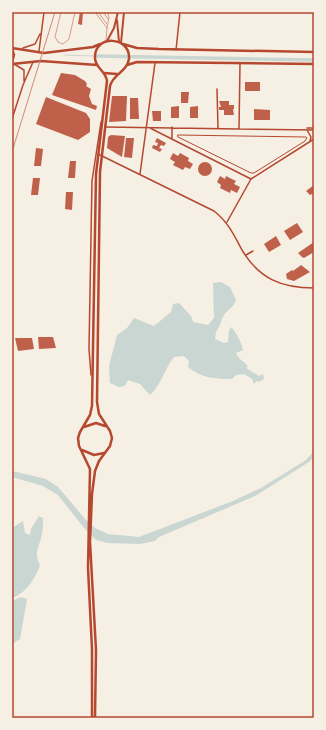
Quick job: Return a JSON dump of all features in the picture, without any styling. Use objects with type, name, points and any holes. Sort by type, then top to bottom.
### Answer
[{"type":"main road","points":[[92,718],[89,542],[90,469],[78,438],[90,415],[92,398],[96,174],[107,81],[104,73],[97,65],[95,54],[97,49],[106,42],[114,28],[118,12]]},
{"type":"main road","points":[[121,43],[124,12]]},
{"type":"main road","points":[[117,16],[121,43],[128,51],[127,65]]},
{"type":"main road","points":[[97,65],[33,62],[13,63],[14,55],[12,48],[23,48],[40,53],[93,47],[106,42],[121,43],[137,48],[176,50],[314,52]]},
{"type":"main road","points":[[89,515],[95,470],[110,446],[112,438],[99,414],[97,402],[100,172],[110,86],[118,73],[127,65],[137,62],[314,64]]},
{"type":"main road","points":[[104,73],[118,73]]},
{"type":"main road","points":[[82,428],[88,424],[96,423],[107,427]]},
{"type":"main road","points":[[82,450],[94,455],[106,452]]},
{"type":"main road","points":[[89,542],[96,650],[95,718]]},
{"type":"street","points":[[40,53],[38,48],[44,12]]},
{"type":"street","points":[[176,50],[180,12]]},
{"type":"street","points":[[23,48],[36,44],[41,30]]},
{"type":"street","points":[[12,119],[23,84],[33,62]]},
{"type":"street","points":[[13,63],[25,72],[23,84]]},
{"type":"street","points":[[140,175],[155,63]]},
{"type":"street","points":[[239,129],[240,64]]},
{"type":"street","points":[[217,89],[218,128]]},
{"type":"street","points":[[92,398],[89,349],[92,181],[99,128],[103,117]]},
{"type":"street","points":[[105,127],[314,129]]},
{"type":"street","points":[[147,127],[251,178]]},
{"type":"street","points":[[172,127],[172,139]]},
{"type":"street","points":[[305,129],[310,135],[310,142]]},
{"type":"street","points":[[178,135],[307,138],[305,141],[254,173],[251,173],[178,137],[178,135]]},
{"type":"street","points":[[227,222],[251,178],[314,140]]},
{"type":"street","points":[[98,154],[214,211],[227,222],[246,256],[254,267],[278,283],[290,287],[314,288]]},
{"type":"street","points":[[246,256],[253,251]]},
{"type":"lane","points":[[61,12],[55,34],[56,40],[60,43],[65,43],[71,34],[75,12]]},
{"type":"lane","points":[[95,12],[107,28]]},
{"type":"lane","points":[[98,12],[108,24]]},
{"type":"lane","points":[[103,12],[109,19]]},
{"type":"lane","points":[[106,42],[109,19],[107,12]]},
{"type":"shaded area","points":[[221,282],[230,287],[236,300],[224,315],[216,332],[215,339],[224,343],[228,342],[231,327],[237,334],[243,350],[236,353],[239,358],[248,366],[246,368],[259,376],[263,374],[264,379],[259,382],[257,381],[254,384],[252,379],[244,374],[236,375],[232,379],[203,376],[188,367],[189,361],[184,356],[174,357],[154,391],[150,395],[140,384],[128,380],[125,386],[119,387],[110,383],[109,366],[117,335],[127,328],[134,318],[154,326],[171,312],[173,304],[179,303],[191,316],[193,322],[208,325],[214,318],[213,283]]},
{"type":"shaded area","points":[[314,451],[314,457],[309,462],[255,496],[159,537],[155,541],[140,544],[108,543],[96,540],[85,529],[58,495],[43,486],[12,477],[12,471],[46,479],[58,487],[86,520],[95,528],[108,534],[139,537],[233,501],[261,488],[306,460]]},
{"type":"shaded area","points":[[39,516],[43,518],[42,533],[37,555],[40,565],[36,575],[26,589],[12,598],[12,528],[23,521],[25,533],[30,535],[31,529]]},
{"type":"shaded area","points":[[21,597],[27,599],[20,639],[12,644],[12,601]]},
{"type":"building","points":[[80,12],[83,12],[82,25],[78,24]]},
{"type":"building","points":[[61,73],[75,75],[85,81],[87,84],[86,86],[91,89],[89,96],[92,104],[97,106],[96,110],[52,95]]},
{"type":"building","points":[[245,82],[260,82],[260,91],[245,91]]},
{"type":"building","points":[[181,92],[189,92],[188,103],[181,103]]},
{"type":"building","points":[[112,96],[127,96],[126,121],[109,122]]},
{"type":"building","points":[[46,97],[86,113],[90,119],[90,132],[78,140],[36,124]]},
{"type":"building","points":[[130,98],[138,98],[139,119],[130,119]]},
{"type":"building","points":[[219,101],[229,101],[229,105],[234,105],[234,115],[224,115],[224,110],[219,110],[219,107],[221,107]]},
{"type":"building","points":[[179,106],[179,118],[171,118],[171,107]]},
{"type":"building","points":[[198,106],[198,118],[190,118],[190,107]]},
{"type":"building","points":[[254,109],[270,110],[270,120],[254,120]]},
{"type":"building","points":[[152,111],[161,111],[161,121],[153,121]]},
{"type":"building","points":[[111,135],[125,136],[122,157],[107,148],[108,137]]},
{"type":"building","points":[[126,138],[134,138],[132,158],[124,157]]},
{"type":"building","points":[[157,138],[166,143],[164,146],[161,145],[159,148],[162,149],[160,152],[152,148],[153,145],[157,146],[158,143],[155,142]]},
{"type":"building","points":[[36,148],[43,149],[41,166],[34,166]]},
{"type":"building","points":[[173,153],[178,156],[180,153],[189,158],[188,161],[193,164],[190,169],[185,167],[183,170],[173,165],[175,162],[170,159]]},
{"type":"building","points":[[70,161],[76,161],[75,178],[68,178]]},
{"type":"building","points":[[205,162],[210,164],[212,169],[210,174],[205,176],[200,174],[198,169],[200,164]]},
{"type":"building","points":[[220,176],[225,179],[226,176],[236,181],[234,184],[240,187],[237,193],[231,190],[230,193],[220,188],[221,185],[217,182]]},
{"type":"building","points":[[33,178],[40,178],[38,195],[31,195]]},
{"type":"building","points":[[314,185],[314,193],[310,195],[306,191]]},
{"type":"building","points":[[66,192],[73,192],[72,210],[65,209]]},
{"type":"building","points":[[297,223],[303,232],[290,240],[284,231]]},
{"type":"building","points":[[276,236],[281,245],[269,252],[264,244]]},
{"type":"building","points":[[314,242],[314,252],[304,258],[298,253]]},
{"type":"building","points":[[301,265],[310,272],[294,281],[287,279],[286,274]]},
{"type":"building","points":[[38,337],[53,337],[56,348],[39,349]]},
{"type":"building","points":[[15,338],[32,338],[34,349],[18,351]]},
{"type":"waterway","points":[[64,55],[93,56]]},
{"type":"waterway","points":[[97,56],[314,60]]},
{"type":"railway","points":[[12,152],[55,12]]}]
